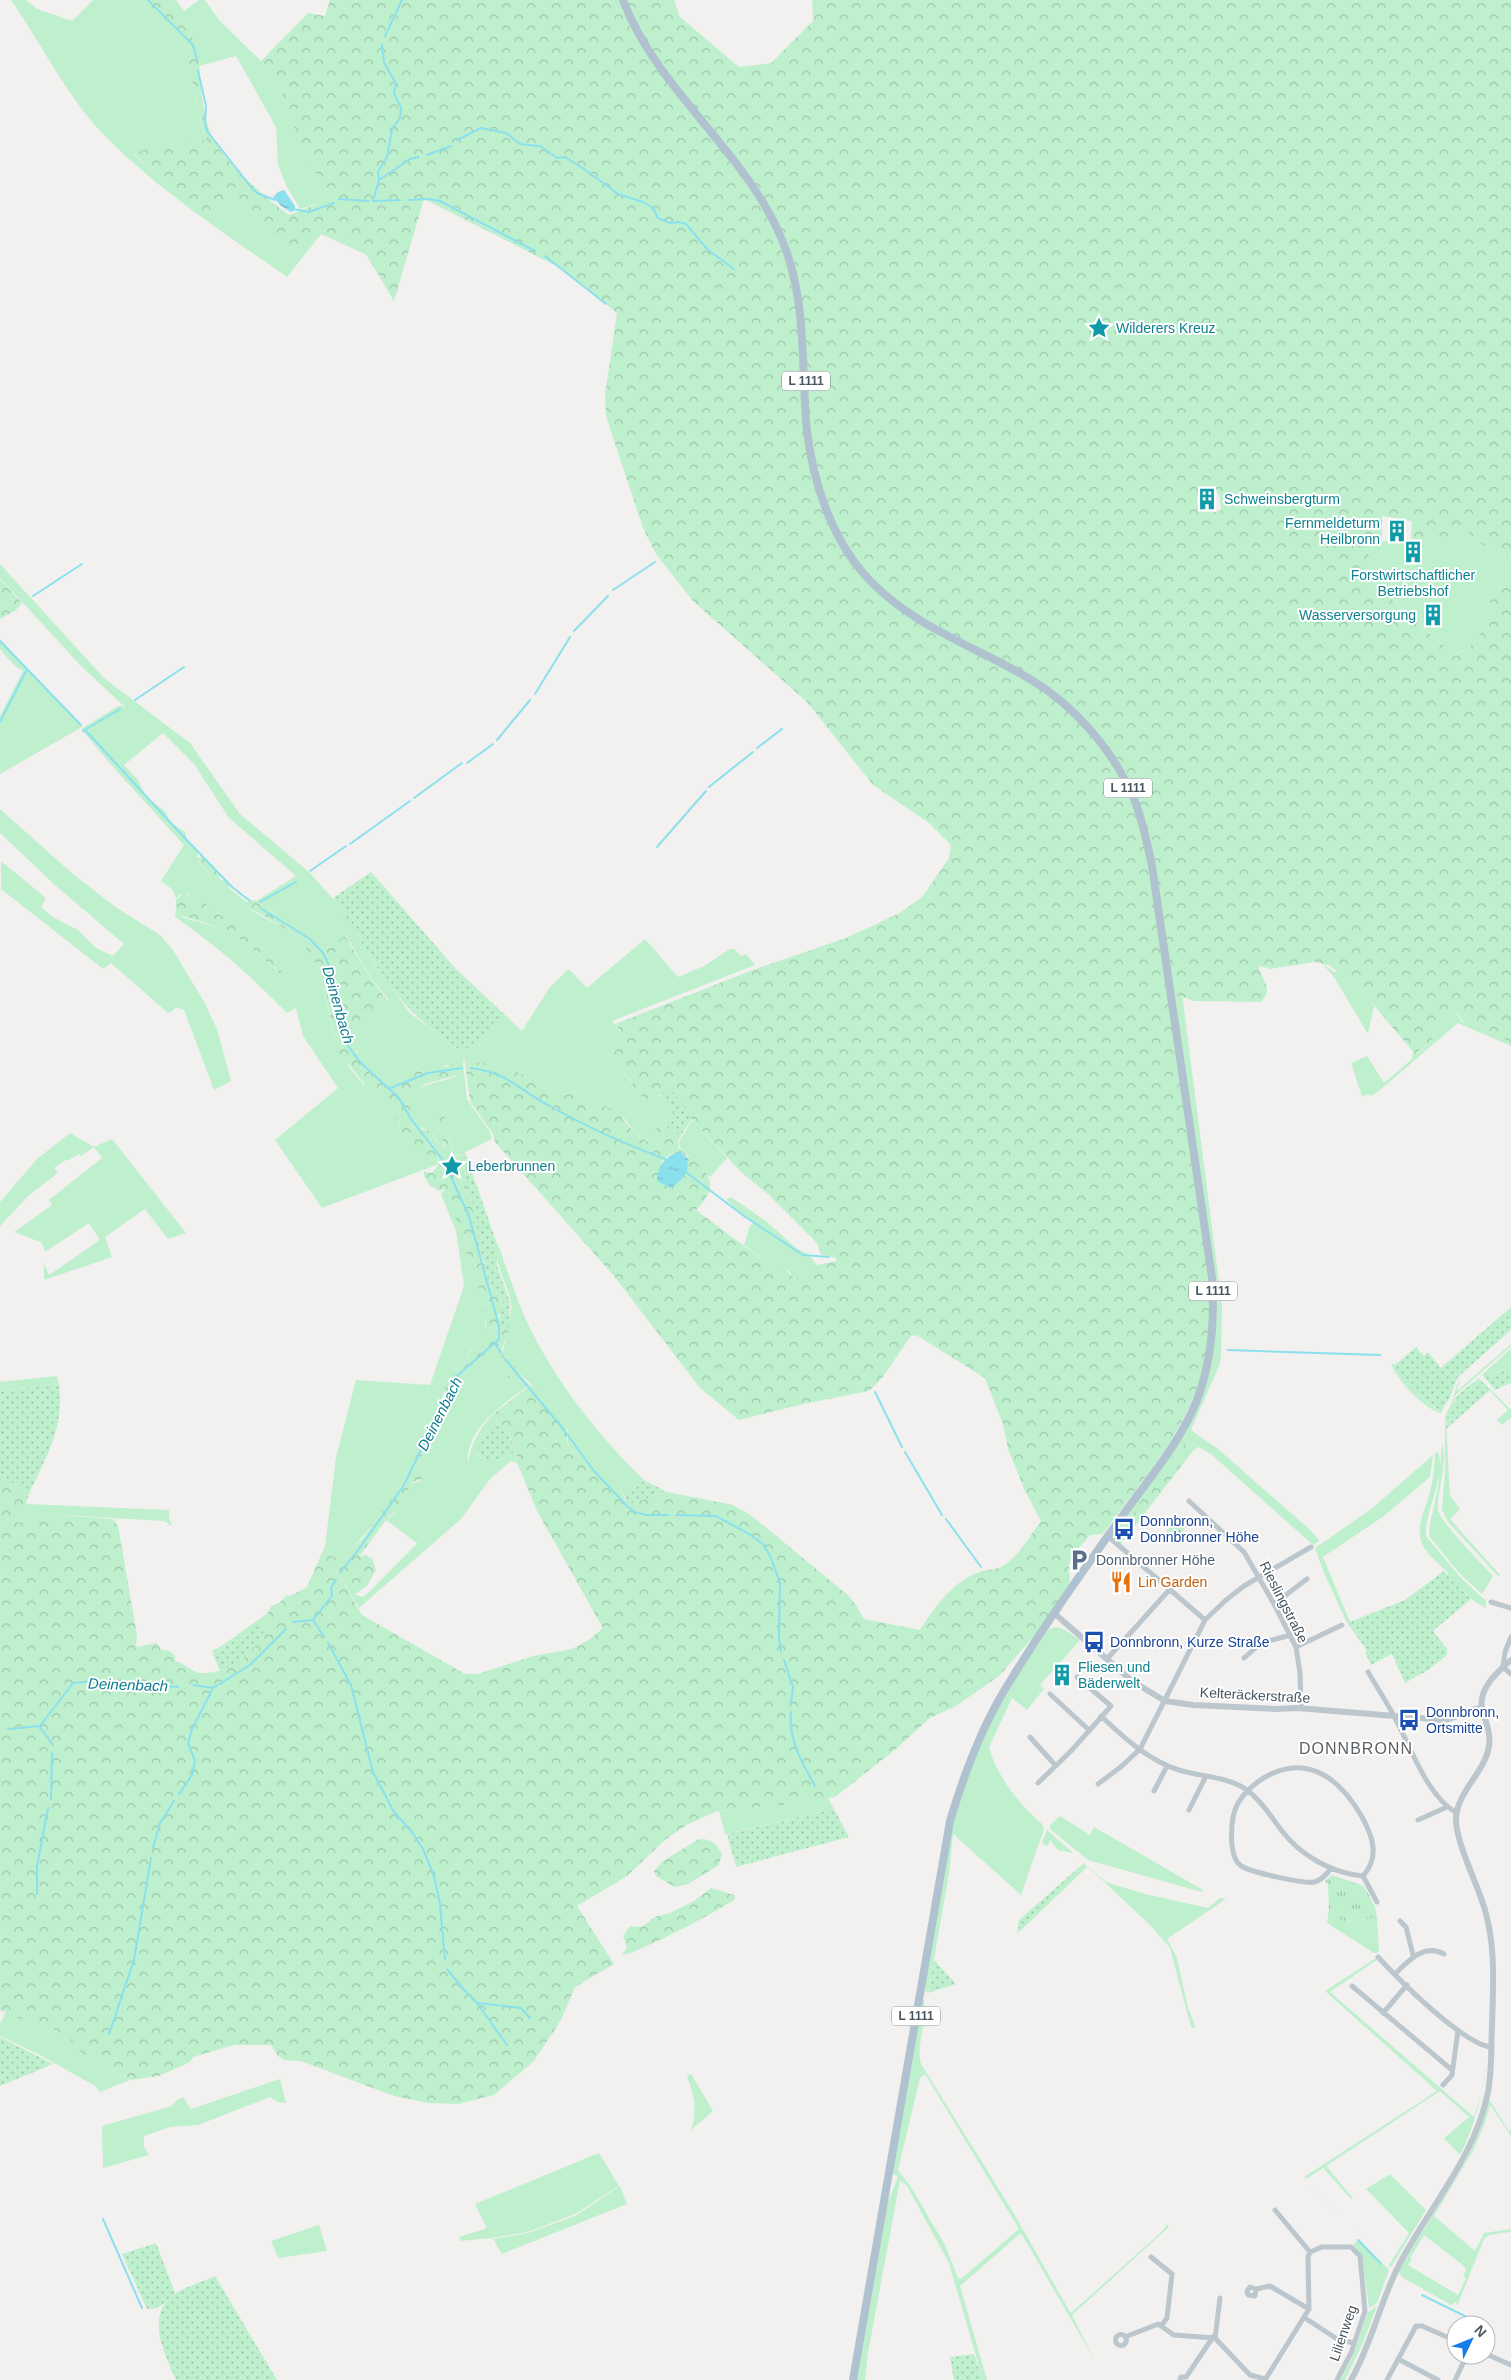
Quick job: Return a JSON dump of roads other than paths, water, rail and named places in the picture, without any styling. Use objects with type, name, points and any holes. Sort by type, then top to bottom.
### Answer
[{"type":"main road","name":"L 1111","points":[[623,0],[645,46],[747,179],[769,212],[785,248],[794,277],[801,314],[807,428],[812,458],[824,506],[841,541],[862,572],[888,598],[909,614],[947,637],[1029,679],[1072,712],[1095,737],[1116,766],[1133,798],[1145,831],[1153,875],[1212,1278],[1214,1313],[1211,1349],[1196,1402],[1158,1470],[1055,1614],[1006,1688],[972,1756],[950,1821],[853,2380]]},
{"type":"street","name":"Rieslingstraße","points":[[1189,1501],[1244,1552],[1291,1635],[1296,1647],[1300,1673],[1301,1708]]},
{"type":"street","points":[[1109,1537],[1205,1620]]},
{"type":"street","points":[[1098,1784],[1122,1766],[1140,1749],[1205,1620],[1226,1600],[1259,1577],[1312,1547]]},
{"type":"street","points":[[1274,1604],[1307,1579]]},
{"type":"street","points":[[1108,1659],[1170,1589]]},
{"type":"street","points":[[1491,1602],[1511,1608]]},
{"type":"street","name":"Kelteräckerstraße","points":[[1055,1614],[1140,1687],[1165,1701],[1194,1705],[1277,1710],[1301,1708],[1449,1719],[1474,1709],[1482,1708]]},
{"type":"street","points":[[1296,1647],[1342,1625]]},
{"type":"street","points":[[1244,1658],[1261,1643],[1291,1635]]},
{"type":"street","points":[[1503,1667],[1505,1652],[1511,1637]]},
{"type":"street","points":[[1351,2380],[1369,2343],[1402,2259],[1472,2144],[1482,2118],[1489,2084],[1492,1941],[1484,1907],[1458,1831],[1457,1813],[1484,1761],[1488,1749],[1488,1728],[1482,1708],[1485,1690],[1511,1660]]},
{"type":"street","points":[[1503,1667],[1511,1674]]},
{"type":"street","points":[[1368,1672],[1431,1785],[1447,1806],[1457,1813]]},
{"type":"street","points":[[1038,1783],[1111,1706],[1077,1677]]},
{"type":"street","points":[[1050,1694],[1089,1730]]},
{"type":"street","points":[[1101,1716],[1140,1749],[1167,1766],[1230,1782],[1248,1791],[1297,1847],[1332,1868],[1363,1876],[1377,1902]]},
{"type":"street","points":[[1030,1737],[1056,1766]]},
{"type":"street","points":[[1154,1791],[1167,1766]]},
{"type":"street","points":[[1332,1868],[1323,1878],[1310,1882],[1247,1869],[1240,1865],[1234,1857],[1232,1849],[1235,1813],[1239,1802],[1248,1791],[1268,1776],[1292,1769],[1312,1770],[1333,1780],[1352,1799],[1372,1837],[1372,1863],[1363,1876]]},
{"type":"street","points":[[1189,1810],[1206,1776]]},
{"type":"street","points":[[1418,1820],[1447,1806]]},
{"type":"street","points":[[1400,1921],[1406,1926],[1414,1954]]},
{"type":"street","points":[[1395,1974],[1414,1954],[1438,1951],[1444,1954]]},
{"type":"street","points":[[1378,1958],[1457,2029],[1477,2043],[1491,2047]]},
{"type":"street","points":[[1383,2013],[1407,1985]]},
{"type":"street","points":[[1352,1986],[1452,2070]]},
{"type":"street","points":[[1444,2085],[1452,2074],[1457,2029]]},
{"type":"street","points":[[1125,2337],[1154,2325],[1162,2326],[1174,2335],[1214,2338],[1252,2378],[1265,2379],[1309,2309],[1308,2257],[1310,2252],[1274,2210]]},
{"type":"street","name":"Lilienweg","points":[[1310,2252],[1322,2247],[1350,2247],[1360,2256],[1366,2306],[1354,2343],[1337,2380]]},
{"type":"street","points":[[1151,2257],[1172,2274],[1167,2318],[1162,2326]]},
{"type":"street","points":[[1256,2289],[1266,2285],[1274,2287],[1309,2309]]},
{"type":"street","points":[[1180,2380],[1183,2376],[1187,2378],[1214,2338],[1220,2298]]},
{"type":"street","points":[[1305,2318],[1337,2338],[1354,2343]]},
{"type":"street","points":[[1387,2380],[1413,2328],[1419,2324],[1446,2336]]},
{"type":"street","points":[[1496,2358],[1511,2365]]},
{"type":"street","points":[[1398,2359],[1438,2380]]},
{"type":"street","points":[[1455,2380],[1462,2365]]},
{"type":"water","points":[[284,190],[295,206],[295,210],[291,212],[281,206],[273,197],[278,192]]},
{"type":"water","points":[[680,1151],[689,1160],[687,1162],[686,1174],[670,1188],[657,1181],[659,1170],[666,1159]]},
{"type":"waterway","points":[[148,0],[193,45],[197,60]]},
{"type":"waterway","points":[[385,36],[402,0]]},
{"type":"waterway","points":[[382,45],[384,62],[396,84],[394,93],[401,108],[400,118],[392,129],[387,157],[378,172],[379,180],[373,201],[400,200]]},
{"type":"waterway","points":[[198,71],[206,106],[205,123],[207,131],[251,187],[257,193],[275,200]]},
{"type":"waterway","points":[[457,140],[481,128],[506,133],[520,144],[540,146],[557,158],[565,157],[618,194],[643,202],[653,208],[658,218],[670,223],[679,222],[686,224],[708,250],[734,269]]},
{"type":"waterway","points":[[427,155],[451,146]]},
{"type":"waterway","points":[[379,180],[410,159],[419,157]]},
{"type":"waterway","points":[[339,199],[368,201]]},
{"type":"waterway","points":[[409,200],[429,199],[440,201],[535,251]]},
{"type":"waterway","points":[[293,209],[309,212],[334,203]]},
{"type":"waterway","points":[[545,256],[606,304]]},
{"type":"waterway","points":[[613,590],[655,562]]},
{"type":"waterway","points":[[33,596],[82,564]]},
{"type":"waterway","points":[[574,631],[608,596]]},
{"type":"waterway","points":[[535,694],[570,637]]},
{"type":"waterway","name":"Deinenbach","points":[[0,641],[81,725]]},
{"type":"waterway","points":[[135,700],[184,667]]},
{"type":"waterway","points":[[0,722],[26,671]]},
{"type":"waterway","points":[[497,740],[530,700]]},
{"type":"waterway","points":[[83,731],[120,709]]},
{"type":"waterway","points":[[757,748],[782,729]]},
{"type":"waterway","name":"Deinenbach","points":[[86,731],[232,887],[250,901]]},
{"type":"waterway","points":[[467,763],[493,744]]},
{"type":"waterway","points":[[709,787],[753,752]]},
{"type":"waterway","points":[[414,798],[462,763]]},
{"type":"waterway","points":[[657,847],[706,791]]},
{"type":"waterway","points":[[350,844],[410,801]]},
{"type":"waterway","points":[[310,871],[346,846]]},
{"type":"waterway","points":[[260,902],[296,882]]},
{"type":"waterway","name":"Deinenbach","points":[[262,909],[310,939],[323,953],[328,963],[335,1001],[345,1021],[348,1046],[361,1063],[399,1098],[411,1119],[442,1159]]},
{"type":"waterway","points":[[388,1089],[428,1073],[462,1068]]},
{"type":"waterway","points":[[471,1068],[504,1077],[575,1120],[665,1159]]},
{"type":"waterway","name":"Deinenbach","points":[[340,1573],[404,1485],[456,1377],[499,1339],[499,1326],[469,1216],[446,1166]]},
{"type":"waterway","points":[[687,1173],[744,1216],[803,1255],[829,1257]]},
{"type":"waterway","points":[[495,1344],[501,1353]]},
{"type":"waterway","points":[[1228,1350],[1380,1355]]},
{"type":"waterway","points":[[505,1359],[564,1430],[594,1471],[627,1506],[635,1512],[646,1515],[668,1515]]},
{"type":"waterway","points":[[875,1392],[902,1447]]},
{"type":"waterway","points":[[905,1452],[942,1515]]},
{"type":"waterway","points":[[676,1515],[716,1516],[763,1544],[771,1558],[780,1583],[779,1637],[781,1651]]},
{"type":"waterway","points":[[946,1519],[981,1567]]},
{"type":"waterway","name":"Deinenbach","points":[[293,1622],[313,1620],[332,1596],[331,1588],[336,1580]]},
{"type":"waterway","points":[[313,1620],[324,1637]]},
{"type":"waterway","name":"Deinenbach","points":[[193,1685],[213,1688],[250,1665],[286,1629]]},
{"type":"waterway","points":[[328,1643],[351,1685],[373,1772],[394,1812],[412,1832],[423,1849],[434,1876],[440,1904],[445,1960]]},
{"type":"waterway","points":[[784,1660],[793,1687],[791,1704]]},
{"type":"waterway","name":"Deinenbach","points":[[8,1729],[40,1726],[73,1683],[96,1681],[178,1687]]},
{"type":"waterway","points":[[179,1794],[192,1775],[195,1761],[188,1743],[192,1729],[213,1688]]},
{"type":"waterway","points":[[791,1712],[794,1741],[801,1760],[815,1786]]},
{"type":"waterway","points":[[40,1727],[53,1745]]},
{"type":"waterway","points":[[51,1799],[52,1753]]},
{"type":"waterway","points":[[153,1848],[160,1823],[174,1801]]},
{"type":"waterway","points":[[37,1894],[37,1866],[48,1808]]},
{"type":"waterway","points":[[109,2034],[134,1960],[151,1858]]},
{"type":"waterway","points":[[447,1969],[477,2003],[507,2045]]},
{"type":"waterway","points":[[477,2003],[521,2008],[530,2018]]},
{"type":"waterway","points":[[103,2219],[142,2308]]},
{"type":"waterway","points":[[1358,2240],[1381,2264]]},
{"type":"waterway","points":[[1422,2295],[1463,2315]]},
{"type":"place","name":"Wilderers Kreuz","points":[[1099,328]]},
{"type":"place","name":"Schweinsbergturm","points":[[1207,499]]},
{"type":"place","name":"Fernmeldeturm Heilbronn","points":[[1397,531]]},
{"type":"place","name":"Forstwirtschaftlicher Betriebshof","points":[[1413,552]]},
{"type":"place","name":"Wasserversorgung","points":[[1433,615]]},
{"type":"place","name":"Leberbrunnen","points":[[452,1166]]},
{"type":"place","name":"Donnbronn, Donnbronner Höhe","points":[[1124,1529]]},
{"type":"place","name":"Donnbronner Höhe","points":[[1079,1560]]},
{"type":"place","name":"Lin Garden","points":[[1121,1582]]},
{"type":"place","name":"Donnbronn, Kurze Straße","points":[[1094,1642]]},
{"type":"place","name":"Fliesen und Bäderwelt","points":[[1062,1675]]},
{"type":"place","name":"Donnbronn, Ortsmitte","points":[[1409,1720]]},
{"type":"district","name":"DONNBRONN","points":[[1356,1748]]}]
